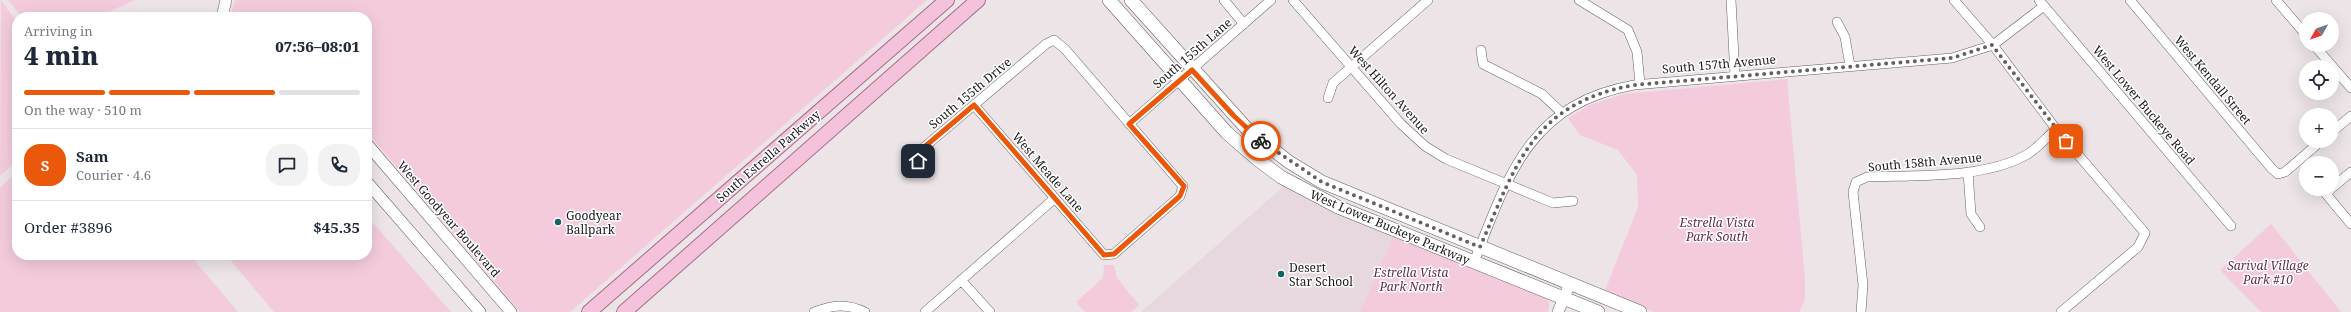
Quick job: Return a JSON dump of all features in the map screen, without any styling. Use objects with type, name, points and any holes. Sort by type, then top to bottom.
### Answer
[{"type":"main road","name":"South Estrella Parkway","points":[[589,312],[947,0]]},
{"type":"main road","name":"South Estrella Parkway","points":[[624,312],[978,0]]},
{"type":"main road","name":"West Lower Buckeye Parkway","points":[[1109,0],[1233,138],[1281,176],[1338,208],[1598,312]]},
{"type":"main road","name":"West Lower Buckeye Parkway","points":[[1131,0],[1192,70],[1248,130],[1289,162],[1322,182],[1640,312]]},
{"type":"street","points":[[223,12],[226,0]]},
{"type":"street","points":[[1224,0],[1244,24]]},
{"type":"street","name":"South 155th Lane","points":[[1129,124],[1271,0]]},
{"type":"street","name":"West Hilton Avenue","points":[[1293,0],[1406,129],[1425,146],[1446,159],[1553,203],[1573,201]]},
{"type":"street","points":[[1328,98],[1333,83],[1428,0]]},
{"type":"street","points":[[1579,0],[1628,30],[1637,52],[1640,84]]},
{"type":"street","points":[[1731,0],[1735,76]]},
{"type":"street","points":[[1954,0],[1992,45],[2056,129],[2145,233],[2138,247],[2062,312]]},
{"type":"street","name":"West Kendall Street","points":[[2130,0],[2278,174],[2285,172],[2313,148]]},
{"type":"street","points":[[2276,0],[2299,27]]},
{"type":"street","name":"South 157th Avenue","points":[[1474,262],[1507,183],[1522,154],[1530,143],[1562,113],[1598,93],[1640,84],[1952,58],[1992,45],[2041,3]]},
{"type":"street","name":"West Lower Buckeye Road","points":[[2041,3],[2231,226]]},
{"type":"street","points":[[1837,22],[1846,37],[1850,66]]},
{"type":"street","name":"South 155th Drive","points":[[914,173],[922,149],[1046,44],[1054,40],[1065,49],[1129,124]]},
{"type":"street","points":[[1481,50],[1483,64],[1542,94],[1562,113]]},
{"type":"street","points":[[2320,52],[2351,88]]},
{"type":"street","name":"West Meade Lane","points":[[974,105],[1104,255],[1114,254],[1175,201],[1180,196],[1184,186],[1129,124]]},
{"type":"street","points":[[2339,126],[2351,116]]},
{"type":"street","name":"South 158th Avenue","points":[[1861,312],[1863,285],[1853,192],[1856,182],[1868,177],[1968,172],[1999,167],[2027,155],[2056,129]]},
{"type":"street","name":"West Goodyear Boulevard","points":[[372,150],[512,312]]},
{"type":"street","points":[[1968,172],[1971,214],[1980,227]]},
{"type":"street","points":[[2339,182],[2351,172]]},
{"type":"street","points":[[372,188],[480,312]]},
{"type":"street","points":[[2334,196],[2351,224]]},
{"type":"street","points":[[925,312],[1055,198]]},
{"type":"street","points":[[961,280],[990,312]]},
{"type":"street","points":[[1558,312],[1570,283]]},
{"type":"street","points":[[814,312],[833,305],[861,310]]},
{"type":"shaded area","name":"Desert Star School","points":[[1284,186],[1327,209],[1393,237],[1360,312],[1141,312]]},
{"type":"green space","points":[[1,0],[12,15],[12,165],[0,176]]},
{"type":"green space","points":[[8,0],[135,0],[108,12],[18,12]]},
{"type":"green space","name":"Goodyear Ballpark","points":[[235,0],[927,0],[570,312],[520,312],[372,138],[372,12],[231,12]]},
{"type":"green space","name":"Estrella Vista Park South","points":[[1787,79],[1805,279],[1805,300],[1799,312],[1654,312],[1604,293],[1638,207],[1637,175],[1618,150],[1580,135],[1568,118],[1590,105],[1624,94]]},
{"type":"green space","points":[[12,177],[12,260],[194,260],[238,312],[0,312],[0,188]]},
{"type":"green space","points":[[372,222],[451,312],[274,312],[230,260],[372,260]]},
{"type":"green space","name":"Sarival Village Park #10","points":[[2271,224],[2341,312],[2261,312],[2220,270]]},
{"type":"green space","name":"Estrella Vista Park North","points":[[1393,237],[1542,296],[1547,299],[1549,303],[1548,312],[1360,312]]},
{"type":"green space","points":[[1104,265],[1114,265],[1117,278],[1139,305],[1131,312],[1085,312],[1076,302],[1103,278]]},
{"type":"way so far","points":[[1261,141],[1289,162],[1322,182],[1380,208],[1480,247],[1507,183],[1522,154],[1540,132],[1562,113],[1588,97],[1608,90],[1634,85],[1952,58],[1992,45],[2066,141]]},
{"type":"place","name":"Goodyear Ballpark","points":[[558,222]]},
{"type":"place","name":"Desert Star School","points":[[1281,274]]},
{"type":"route","points":[[918,161],[922,149],[974,105],[1104,255],[1114,254],[1180,196],[1184,186],[1129,124],[1192,70],[1234,116],[1261,141]]}]
